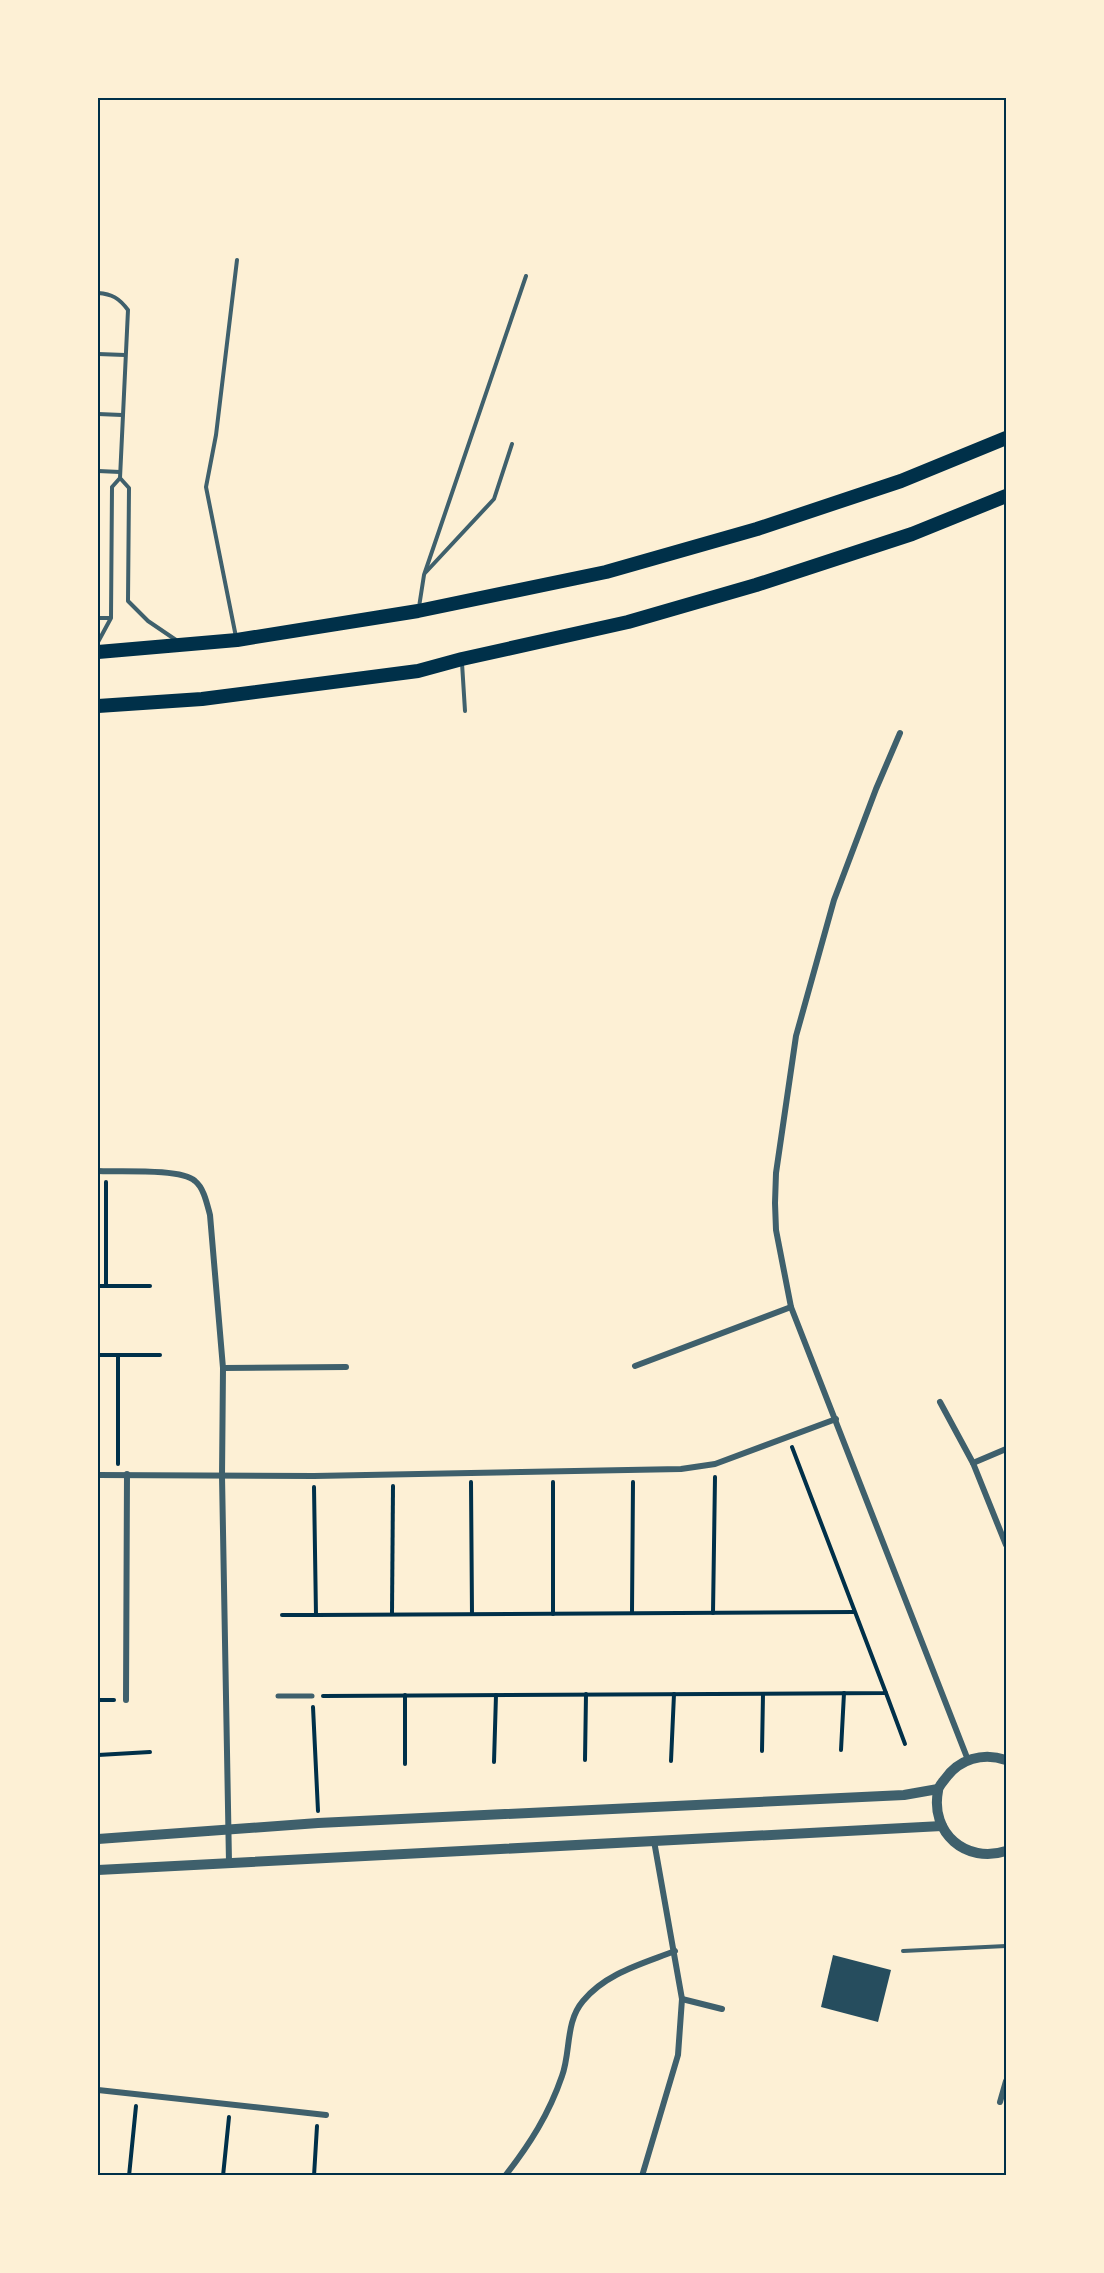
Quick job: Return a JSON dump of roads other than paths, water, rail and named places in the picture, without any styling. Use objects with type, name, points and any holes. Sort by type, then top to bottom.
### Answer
[{"type":"highway","points":[[98,652],[237,640],[418,611],[606,572],[757,529],[901,481],[1006,438]]},
{"type":"highway","points":[[98,706],[202,699],[407,672],[628,622],[756,585],[912,534],[1006,495]]},
{"type":"street","points":[[900,733],[834,900],[796,1036],[776,1173],[776,1230],[791,1307],[968,1760]]},
{"type":"street","points":[[98,1172],[181,1174],[196,1181],[204,1194],[210,1215],[223,1368],[222,1476],[229,1862]]},
{"type":"street","points":[[635,1366],[791,1307]]},
{"type":"street","points":[[223,1368],[346,1367]]},
{"type":"street","points":[[940,1402],[973,1463],[1006,1545]]},
{"type":"street","points":[[98,1475],[314,1476],[681,1469],[715,1464],[836,1419]]},
{"type":"street","points":[[973,1463],[1006,1449]]},
{"type":"street","points":[[126,1700],[127,1474]]},
{"type":"street","points":[[278,1696],[312,1696]]},
{"type":"street","points":[[1006,1760],[992,1756],[968,1760],[947,1776],[938,1789],[939,1822],[954,1842],[975,1853],[987,1855],[1006,1851]]},
{"type":"street","points":[[98,1839],[318,1823],[904,1795],[938,1789]]},
{"type":"street","points":[[98,1870],[942,1827]]},
{"type":"street","points":[[642,2175],[678,2055],[682,1999],[654,1841]]},
{"type":"street","points":[[506,2175],[528,2147],[549,2112],[564,2073],[570,2029],[582,2002],[610,1976],[675,1951]]},
{"type":"street","points":[[682,1999],[722,2009]]},
{"type":"street","points":[[1000,2102],[1006,2080]]},
{"type":"street","points":[[98,2090],[326,2115]]},
{"type":"lane","points":[[237,260],[216,435],[206,487],[237,640]]},
{"type":"lane","points":[[418,611],[424,575],[526,276]]},
{"type":"lane","points":[[98,294],[108,294],[120,299],[128,310],[120,478],[112,487],[111,618],[98,642]]},
{"type":"lane","points":[[98,354],[126,356]]},
{"type":"lane","points":[[98,414],[122,415]]},
{"type":"lane","points":[[424,575],[494,499],[512,444]]},
{"type":"lane","points":[[98,471],[120,472]]},
{"type":"lane","points":[[120,478],[129,488],[128,601],[148,621],[182,645]]},
{"type":"lane","points":[[98,618],[111,618]]},
{"type":"lane","points":[[462,659],[465,711]]},
{"type":"lane","points":[[903,1951],[1006,1946]]}]
